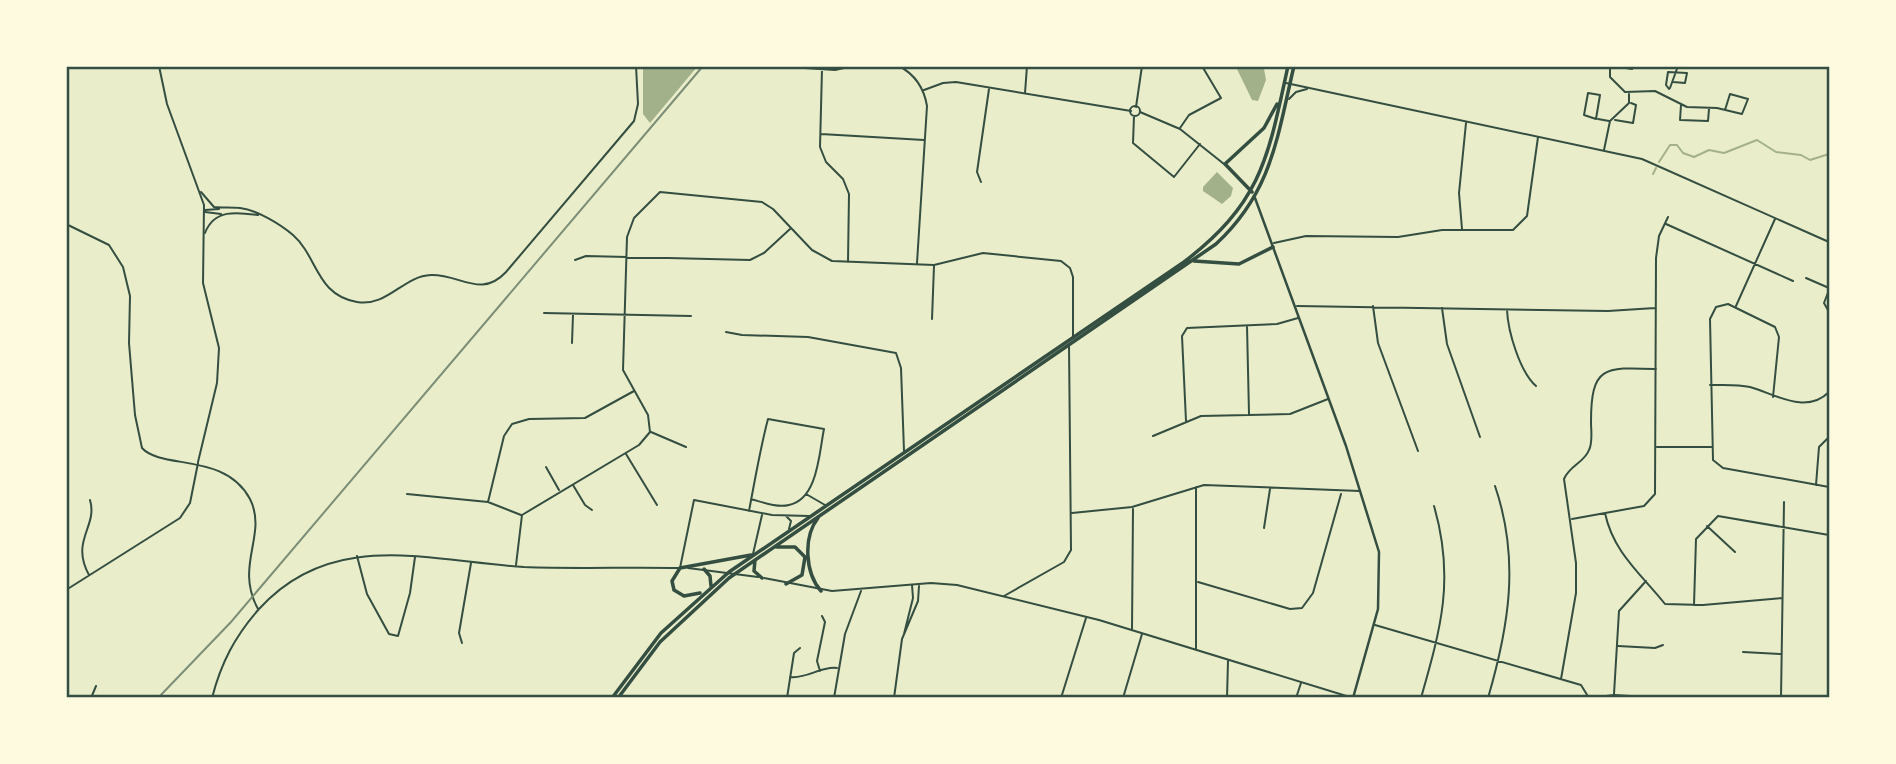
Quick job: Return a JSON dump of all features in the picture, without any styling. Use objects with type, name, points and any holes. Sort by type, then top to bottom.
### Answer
[{"type":"highway","points":[[612,698],[655,639],[729,572],[770,549],[1192,261],[1230,231],[1255,199],[1273,153],[1286,102],[1288,66]]},
{"type":"highway","points":[[1252,192],[1225,164],[1264,128],[1294,66]]},
{"type":"highway","points":[[618,698],[660,642],[701,601],[754,557],[1203,247],[1228,224],[1252,192],[1264,163],[1281,96]]},
{"type":"highway","points":[[1192,261],[1205,259],[1239,264],[1272,245]]},
{"type":"highway","points":[[821,591],[810,574],[809,537],[813,526],[824,512]]},
{"type":"highway","points":[[770,549],[792,546],[805,557],[802,575],[786,584]]},
{"type":"highway","points":[[704,592],[688,596],[677,593],[672,581],[680,568],[754,557]]},
{"type":"highway","points":[[754,557],[754,571],[762,578]]},
{"type":"highway","points":[[704,569],[710,576],[711,586]]},
{"type":"main road","points":[[1252,192],[1362,491],[1381,562],[1381,592],[1375,625],[1353,697]]},
{"type":"street","points":[[66,590],[180,518],[190,503],[219,361],[216,330],[204,283],[205,211],[201,192],[167,104],[159,66]]},
{"type":"street","points":[[205,211],[243,208],[294,236],[321,282],[345,299],[364,302],[380,300],[412,280],[428,275],[475,286],[490,284],[506,272],[634,121],[638,104],[636,66]]},
{"type":"street","points":[[774,66],[822,69],[853,66]]},
{"type":"street","points":[[899,66],[914,77],[924,90],[927,106],[917,264]]},
{"type":"street","points":[[1025,94],[1027,66]]},
{"type":"street","points":[[1131,111],[1136,107],[1142,66]]},
{"type":"street","points":[[1180,129],[1189,115],[1221,98],[1202,66]]},
{"type":"street","points":[[1632,69],[1612,66],[1612,81],[1629,93],[1655,91],[1681,105],[1742,114],[1748,100],[1731,93],[1725,110]]},
{"type":"street","points":[[1673,82],[1686,83],[1686,73],[1677,72],[1667,73],[1666,85],[1669,89],[1677,72],[1678,66]]},
{"type":"street","points":[[822,69],[820,134],[824,158],[843,179],[849,194],[848,263]]},
{"type":"street","points":[[924,90],[952,82],[1131,111],[1135,116],[1133,143],[1174,177],[1200,145]]},
{"type":"street","points":[[1287,84],[1604,150],[1649,162],[1829,242]]},
{"type":"street","points":[[981,182],[977,172],[989,88]]},
{"type":"street","points":[[1286,102],[1296,92],[1309,88]]},
{"type":"street","points":[[1596,118],[1600,95],[1588,93],[1584,115],[1596,118],[1633,123],[1636,105],[1629,103]]},
{"type":"street","points":[[1604,150],[1612,121],[1629,103],[1629,93]]},
{"type":"street","points":[[1681,105],[1680,120],[1704,123],[1708,121],[1709,108]]},
{"type":"street","points":[[1136,107],[1140,112],[1180,129],[1225,164]]},
{"type":"street","points":[[1135,116],[1140,112]]},
{"type":"street","points":[[1462,231],[1459,193],[1466,122]]},
{"type":"street","points":[[820,134],[925,140]]},
{"type":"street","points":[[1272,245],[1306,236],[1398,237],[1430,231],[1507,231],[1523,223],[1527,216],[1538,136]]},
{"type":"street","points":[[522,515],[643,442],[650,432],[648,415],[623,370],[626,257],[628,233],[634,218],[654,195],[663,191],[758,200],[773,209],[820,257],[848,263],[934,265],[983,253],[1062,262],[1070,268],[1073,277],[1073,338]]},
{"type":"street","points":[[201,192],[212,206],[224,208]]},
{"type":"street","points":[[205,211],[260,215]]},
{"type":"street","points":[[205,233],[213,219],[224,214]]},
{"type":"street","points":[[1571,519],[1644,506],[1653,498],[1656,488],[1656,250],[1668,217]]},
{"type":"street","points":[[1736,307],[1776,218]]},
{"type":"street","points":[[66,224],[109,245],[123,267],[130,296],[134,403],[141,446],[154,456],[198,463],[234,481],[252,502],[256,523],[247,578],[258,610]]},
{"type":"street","points":[[1665,224],[1793,281]]},
{"type":"street","points":[[575,260],[586,256],[750,260],[764,253],[791,229]]},
{"type":"street","points":[[932,319],[934,265]]},
{"type":"street","points":[[1807,278],[1829,289],[1824,306],[1829,312]]},
{"type":"street","points":[[1773,397],[1777,330],[1770,322],[1736,307],[1719,305],[1710,317],[1713,460],[1723,468],[1829,488]]},
{"type":"street","points":[[1373,306],[1378,343],[1418,451]]},
{"type":"street","points":[[1295,307],[1608,311],[1656,308]]},
{"type":"street","points":[[1442,308],[1447,345],[1480,437]]},
{"type":"street","points":[[1507,309],[1509,325],[1527,375],[1536,386]]},
{"type":"street","points":[[544,313],[691,316]]},
{"type":"street","points":[[572,344],[573,313]]},
{"type":"street","points":[[1186,421],[1184,330],[1192,326],[1280,324],[1299,318]]},
{"type":"street","points":[[1247,325],[1249,414]]},
{"type":"street","points":[[726,332],[808,337],[896,353],[901,368],[904,452]]},
{"type":"street","points":[[1004,596],[1067,559],[1072,550],[1069,345]]},
{"type":"street","points":[[1562,679],[1575,603],[1576,563],[1564,479],[1570,468],[1585,457],[1590,449],[1591,397],[1596,382],[1612,370],[1656,369]]},
{"type":"street","points":[[1710,386],[1745,386],[1773,397],[1813,402],[1829,392]]},
{"type":"street","points":[[488,502],[504,436],[512,424],[529,419],[585,418],[634,391]]},
{"type":"street","points":[[1153,436],[1206,415],[1290,414],[1329,399]]},
{"type":"street","points":[[749,511],[751,499],[770,418],[824,429],[813,482],[806,494],[790,505],[751,499]]},
{"type":"street","points":[[650,432],[686,447]]},
{"type":"street","points":[[1816,485],[1818,450],[1822,441],[1829,437]]},
{"type":"street","points":[[1656,447],[1711,447]]},
{"type":"street","points":[[626,453],[657,505]]},
{"type":"street","points":[[546,467],[559,491]]},
{"type":"street","points":[[573,484],[585,505],[592,510]]},
{"type":"street","points":[[1488,698],[1507,624],[1511,573],[1505,521],[1495,486]]},
{"type":"street","points":[[1072,513],[1132,507],[1196,487],[1341,493],[1362,491]]},
{"type":"street","points":[[1196,487],[1196,650]]},
{"type":"street","points":[[1264,528],[1270,488]]},
{"type":"street","points":[[1198,582],[1290,609],[1302,608],[1313,593],[1341,493]]},
{"type":"street","points":[[407,494],[488,502],[522,515]]},
{"type":"street","points":[[806,494],[826,505]]},
{"type":"street","points":[[90,500],[91,509],[81,551],[90,576]]},
{"type":"street","points":[[680,568],[694,500],[775,516],[810,516]]},
{"type":"street","points":[[1781,698],[1784,502]]},
{"type":"street","points":[[775,516],[777,505]]},
{"type":"street","points":[[790,505],[796,514]]},
{"type":"street","points":[[1421,698],[1444,610],[1446,575],[1434,506]]},
{"type":"street","points":[[1132,507],[1132,630]]},
{"type":"street","points":[[1605,513],[1615,546],[1665,604],[1694,605],[1782,598]]},
{"type":"street","points":[[754,557],[762,514]]},
{"type":"street","points":[[516,566],[522,515]]},
{"type":"street","points":[[1694,605],[1695,542],[1707,525],[1723,515],[1829,535]]},
{"type":"street","points":[[785,516],[791,521],[788,531]]},
{"type":"street","points":[[1707,525],[1735,552]]},
{"type":"street","points":[[357,555],[367,594],[389,634],[398,636],[410,593],[415,557]]},
{"type":"street","points":[[212,698],[225,657],[258,610],[274,594],[308,571],[357,555],[516,566],[704,569],[821,591],[861,591],[947,583],[1086,617],[1353,697]]},
{"type":"street","points":[[462,643],[459,633],[471,562]]},
{"type":"street","points":[[1614,695],[1620,610],[1647,581]]},
{"type":"street","points":[[894,698],[895,672],[913,601],[912,585]]},
{"type":"street","points":[[904,635],[918,601],[919,585]]},
{"type":"street","points":[[834,698],[845,634],[861,591]]},
{"type":"street","points":[[820,671],[817,662],[825,622],[822,616]]},
{"type":"street","points":[[1061,698],[1086,617]]},
{"type":"street","points":[[1375,625],[1584,686],[1590,698],[1614,695],[1664,698]]},
{"type":"street","points":[[1124,698],[1142,633]]},
{"type":"street","points":[[1617,646],[1655,648],[1662,645]]},
{"type":"street","points":[[787,698],[794,653],[800,648]]},
{"type":"street","points":[[1743,652],[1782,654]]},
{"type":"street","points":[[1227,698],[1228,660]]},
{"type":"street","points":[[790,677],[803,678],[838,668]]},
{"type":"street","points":[[1296,698],[1301,682]]},
{"type":"street","points":[[91,698],[96,686]]},
{"type":"shaded area","points":[[643,67],[697,67],[650,123],[643,114]]},
{"type":"shaded area","points":[[1236,67],[1264,69],[1266,80],[1258,101],[1252,100]]},
{"type":"shaded area","points":[[1217,172],[1233,188],[1231,196],[1222,204],[1203,191],[1203,187]]},
{"type":"waterway","points":[[1659,162],[1670,145],[1677,145],[1683,153],[1694,157],[1709,150],[1724,153],[1757,140],[1776,152],[1801,155],[1810,160],[1829,154]]},
{"type":"waterway","points":[[1653,174],[1656,168]]},
{"type":"railway","points":[[158,698],[231,622],[703,66]]}]
